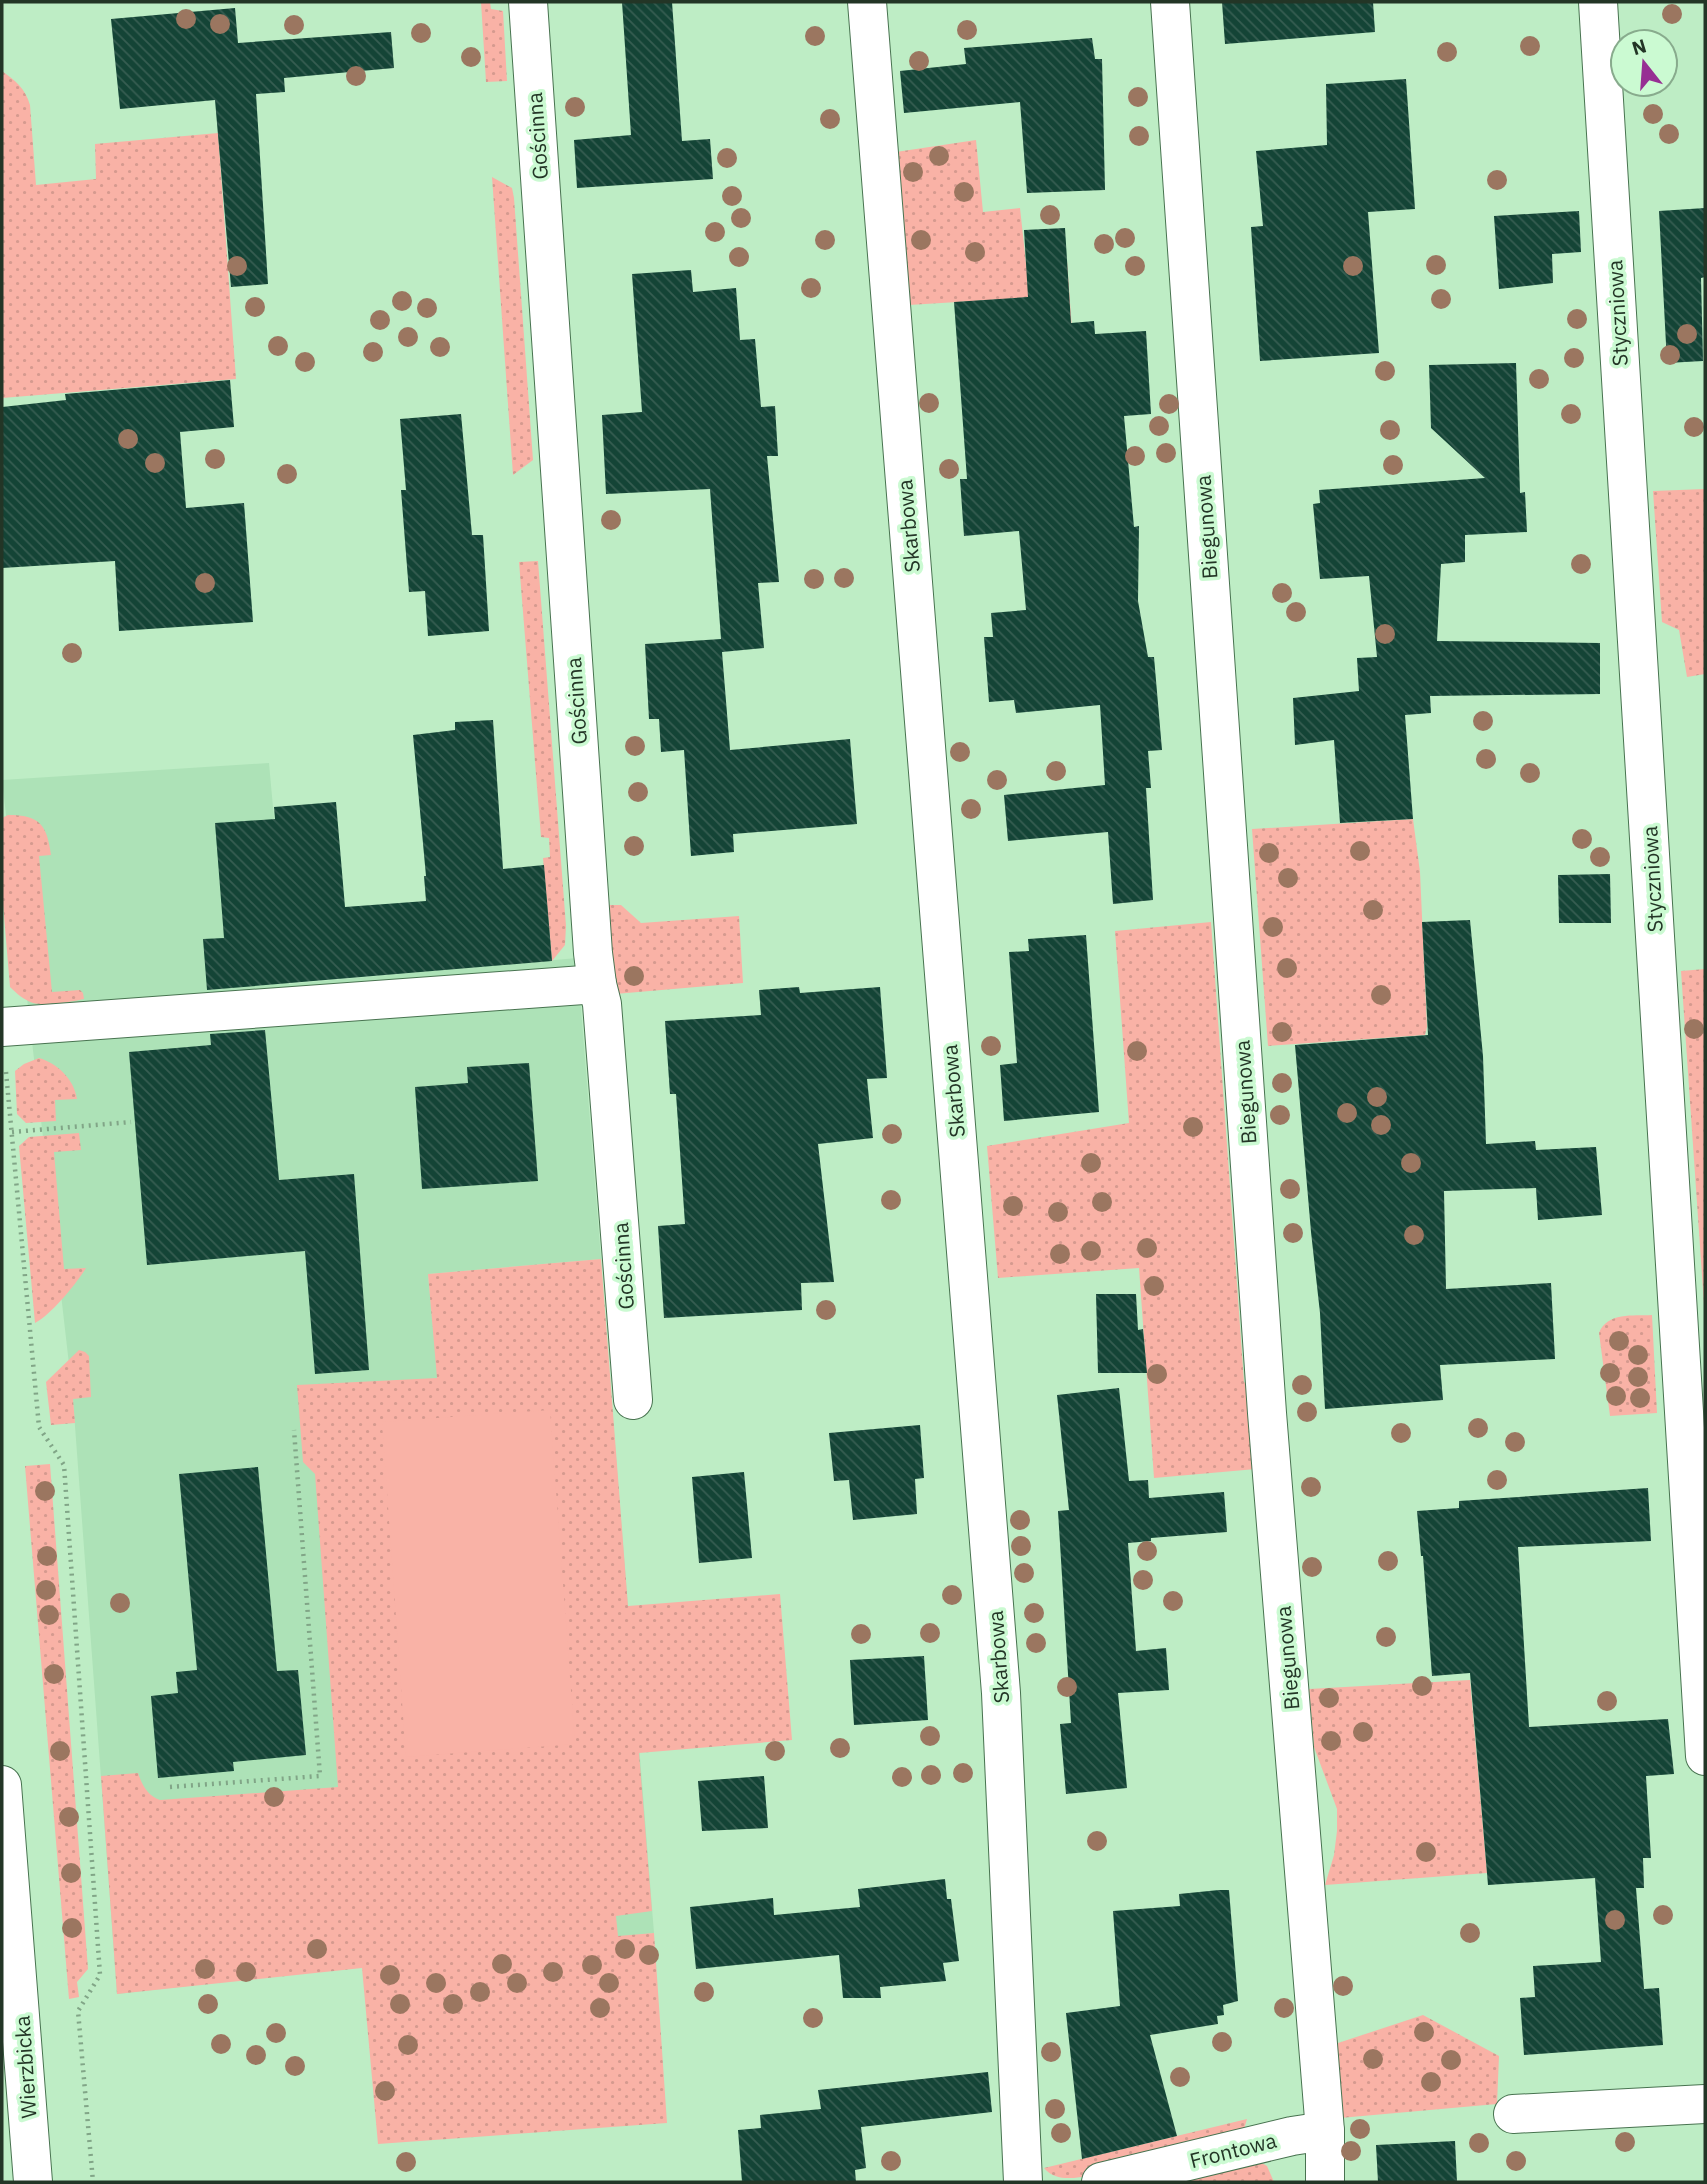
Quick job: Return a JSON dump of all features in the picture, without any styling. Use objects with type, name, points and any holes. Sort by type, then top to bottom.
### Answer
[{"type":"street","name":"Gościnna","points":[[528,2],[597,984],[602,1004],[633,1399]]},
{"type":"street","name":"Skarbowa","points":[[867,2],[1001,1693],[1023,2182]]},
{"type":"street","name":"Biegunowa","points":[[1170,2],[1266,1399],[1325,2131],[1325,2182]]},
{"type":"street","name":"Styczniowa","points":[[1598,2],[1705,1756]]},
{"type":"street","points":[[2,1027],[597,984]]},
{"type":"street","name":"Wierzbicka","points":[[2,1785],[10,1974],[33,2182]]},
{"type":"street","points":[[1513,2113],[1705,2104]]},
{"type":"street","name":"Frontowa","points":[[1101,2182],[1293,2136],[1325,2131]]},
{"type":"path","points":[[2,1027],[39,1427],[64,1465],[100,1975],[78,2011],[93,2182]]},
{"type":"path","points":[[12,1132],[131,1122]]},
{"type":"path","points":[[170,1787],[320,1776],[293,1430]]},
{"type":"shaded area","points":[[481,2],[490,2],[491,9],[503,11],[507,81],[486,82]]},
{"type":"shaded area","points":[[2,71],[19,85],[30,105],[36,185],[96,179],[95,144],[218,133],[236,379],[2,398]]},
{"type":"shaded area","points":[[976,140],[983,212],[1020,208],[1026,263],[1067,261],[1074,357],[1037,297],[909,305],[896,152]]},
{"type":"shaded area","points":[[492,177],[512,188],[514,198],[533,460],[513,475]]},
{"type":"shaded area","points":[[1705,489],[1705,674],[1687,677],[1679,630],[1662,622],[1653,491]]},
{"type":"shaded area","points":[[538,561],[566,926],[565,945],[552,961],[543,858],[550,857],[549,838],[541,837],[519,562]]},
{"type":"shaded area","points":[[269,763],[289,984],[577,958],[601,1259],[428,1274],[438,1378],[609,1369],[654,1933],[117,1994],[73,1399],[2,780]]},
{"type":"shaded area","points":[[8,815],[35,820],[47,836],[51,855],[39,856],[52,992],[80,990],[84,999],[38,1004],[26,1000],[10,987],[2,892],[2,818]]},
{"type":"shaded area","points":[[1413,819],[1420,872],[1427,1027],[1425,1035],[1268,1046],[1252,829]]},
{"type":"shaded area","points":[[609,905],[621,905],[641,923],[739,916],[743,983],[615,994]]},
{"type":"shaded area","points":[[1211,922],[1244,1382],[1253,1390],[1256,1469],[1154,1478],[1139,1268],[998,1278],[987,1146],[1129,1123],[1115,931]]},
{"type":"shaded area","points":[[1705,969],[1705,1319],[1681,971]]},
{"type":"shaded area","points":[[39,1058],[64,1073],[77,1099],[55,1100],[56,1121],[26,1123],[17,1114],[15,1071]]},
{"type":"shaded area","points":[[79,1133],[81,1150],[54,1152],[64,1269],[86,1268],[56,1306],[35,1323],[19,1146],[29,1137]]},
{"type":"shaded area","points":[[601,1259],[628,1606],[780,1594],[792,1740],[639,1753],[652,1911],[616,1916],[618,1936],[654,1933],[667,2123],[378,2144],[362,1968],[117,1994],[101,1776],[138,1773],[146,1790],[160,1800],[338,1787],[315,1474],[303,1462],[297,1385],[437,1378],[428,1274]]},
{"type":"shaded area","points":[[1652,1315],[1657,1413],[1610,1416],[1599,1333],[1608,1321],[1614,1318]]},
{"type":"shaded area","points":[[79,1350],[89,1356],[91,1397],[73,1399],[75,1423],[51,1425],[46,1382]]},
{"type":"shaded area","points":[[550,1410],[575,1744],[406,1757],[382,1422]]},
{"type":"shaded area","points":[[50,1464],[88,1969],[77,1982],[79,1997],[69,1999],[25,1466]]},
{"type":"shaded area","points":[[1470,1680],[1487,1873],[1325,1885],[1334,1855],[1337,1809],[1314,1747],[1309,1689]]},
{"type":"shaded area","points":[[1423,2015],[1499,2056],[1497,2104],[1340,2118],[1335,2044]]},
{"type":"shaded area","points":[[1247,2119],[1242,2136],[1091,2176],[1059,2177],[1044,2168]]},
{"type":"shaded area","points":[[1260,2162],[1267,2166],[1274,2182],[1176,2182]]},
{"type":"building","points":[[622,2],[672,2],[682,141],[710,139],[713,179],[577,188],[574,140],[631,135]]},
{"type":"building","points":[[1222,2],[1373,2],[1375,32],[1225,44]]},
{"type":"building","points":[[235,8],[238,43],[391,32],[394,68],[284,78],[285,92],[256,94],[268,284],[231,287],[215,100],[120,109],[111,19]]},
{"type":"building","points":[[1092,38],[1095,59],[1102,59],[1105,190],[1027,193],[1020,102],[904,113],[900,71],[966,64],[964,48]]},
{"type":"building","points":[[1406,79],[1415,209],[1368,212],[1379,353],[1260,361],[1251,227],[1263,226],[1256,151],[1327,145],[1326,84]]},
{"type":"building","points":[[1705,208],[1705,277],[1701,278],[1703,361],[1667,363],[1659,211]]},
{"type":"building","points":[[1579,211],[1581,252],[1552,254],[1553,283],[1499,289],[1494,216]]},
{"type":"building","points":[[1065,228],[1071,323],[1094,321],[1095,334],[1146,331],[1151,414],[1124,416],[1134,527],[1139,526],[1138,601],[1148,657],[1154,657],[1162,750],[1148,751],[1151,788],[1146,788],[1153,900],[1113,904],[1108,832],[1008,841],[1004,795],[1105,785],[1100,705],[1016,713],[1014,700],[989,702],[984,637],[993,637],[991,613],[1026,610],[1019,531],[964,536],[960,479],[967,479],[954,302],[1028,297],[1024,230]]},
{"type":"building","points":[[691,270],[693,292],[736,288],[740,340],[755,339],[761,407],[775,406],[778,456],[767,456],[779,582],[758,583],[764,648],[722,652],[730,750],[850,739],[857,824],[733,834],[734,852],[691,856],[684,750],[661,752],[659,719],[649,719],[645,644],[721,639],[710,489],[606,494],[602,415],[642,412],[632,274]]},
{"type":"building","points":[[1516,363],[1520,493],[1525,492],[1527,532],[1465,535],[1465,562],[1441,564],[1437,641],[1600,643],[1600,694],[1430,696],[1431,713],[1405,715],[1413,819],[1340,823],[1334,740],[1295,745],[1293,698],[1359,691],[1357,658],[1377,657],[1369,576],[1320,579],[1313,504],[1320,503],[1319,490],[1485,478],[1431,428],[1429,365]]},
{"type":"building","points":[[230,380],[234,427],[180,432],[186,508],[244,503],[253,622],[119,631],[115,561],[2,568],[2,407],[66,400],[65,394]]},
{"type":"building","points":[[461,414],[472,535],[483,535],[489,631],[428,636],[425,591],[409,592],[401,490],[406,490],[400,419]]},
{"type":"building","points":[[493,720],[503,869],[544,865],[552,961],[207,990],[203,939],[224,938],[215,823],[275,819],[274,807],[336,802],[345,907],[426,901],[413,735],[455,730],[455,722]]},
{"type":"building","points":[[1610,874],[1611,923],[1559,923],[1558,875]]},
{"type":"building","points":[[1470,920],[1483,1056],[1486,1144],[1535,1141],[1536,1150],[1596,1147],[1602,1215],[1538,1220],[1536,1188],[1444,1191],[1446,1289],[1551,1283],[1555,1359],[1440,1365],[1443,1400],[1325,1409],[1320,1313],[1295,1045],[1428,1035],[1422,922]]},
{"type":"building","points":[[1086,935],[1099,1112],[1004,1121],[1000,1065],[1017,1063],[1009,952],[1029,951],[1028,939]]},
{"type":"building","points":[[799,987],[800,993],[880,987],[887,1078],[867,1079],[873,1138],[818,1144],[834,1282],[801,1283],[802,1310],[664,1318],[658,1226],[685,1224],[676,1094],[670,1094],[665,1021],[761,1015],[759,990]]},
{"type":"building","points":[[265,1030],[279,1180],[354,1174],[369,1370],[315,1374],[305,1251],[147,1265],[129,1052],[211,1045],[210,1034]]},
{"type":"building","points":[[529,1063],[538,1181],[422,1189],[415,1087],[468,1083],[467,1067]]},
{"type":"building","points":[[1096,1294],[1136,1294],[1138,1330],[1143,1329],[1147,1373],[1098,1373]]},
{"type":"building","points":[[1119,1388],[1129,1481],[1148,1480],[1149,1498],[1224,1492],[1227,1532],[1151,1538],[1151,1541],[1128,1543],[1136,1651],[1166,1648],[1169,1690],[1118,1693],[1127,1788],[1066,1794],[1060,1724],[1071,1723],[1058,1511],[1069,1510],[1057,1395]]},
{"type":"building","points":[[920,1425],[924,1478],[915,1479],[917,1514],[853,1520],[849,1480],[834,1481],[829,1433]]},
{"type":"building","points":[[258,1467],[277,1671],[298,1670],[306,1755],[233,1762],[234,1771],[158,1778],[151,1696],[178,1693],[176,1672],[197,1670],[179,1474]]},
{"type":"building","points":[[744,1472],[752,1558],[699,1563],[692,1477]]},
{"type":"building","points":[[1648,1488],[1651,1541],[1518,1547],[1529,1727],[1668,1719],[1674,1774],[1646,1776],[1651,1858],[1643,1858],[1644,1888],[1636,1888],[1644,1989],[1659,1988],[1663,2045],[1524,2055],[1520,1998],[1535,1997],[1533,1966],[1601,1962],[1595,1878],[1488,1885],[1470,1673],[1432,1676],[1417,1511],[1459,1508],[1459,1501]]},
{"type":"building","points":[[924,1656],[928,1720],[854,1725],[850,1660]]},
{"type":"building","points":[[764,1776],[768,1828],[702,1831],[698,1781]]},
{"type":"building","points":[[945,1879],[947,1899],[951,1899],[959,1961],[943,1963],[946,1981],[880,1987],[881,1998],[843,1998],[839,1955],[696,1969],[690,1907],[773,1898],[774,1915],[860,1907],[858,1889]]},
{"type":"building","points":[[1229,1890],[1238,2001],[1223,2005],[1224,2015],[1217,2016],[1218,2024],[1150,2035],[1177,2136],[1082,2159],[1066,2013],[1120,2006],[1113,1911],[1180,1906],[1179,1894]]},
{"type":"building","points":[[988,2072],[992,2112],[861,2127],[866,2168],[855,2170],[856,2182],[742,2182],[738,2130],[761,2128],[760,2115],[821,2109],[818,2090]]},
{"type":"building","points":[[1455,2141],[1457,2182],[1378,2182],[1376,2145]]}]
